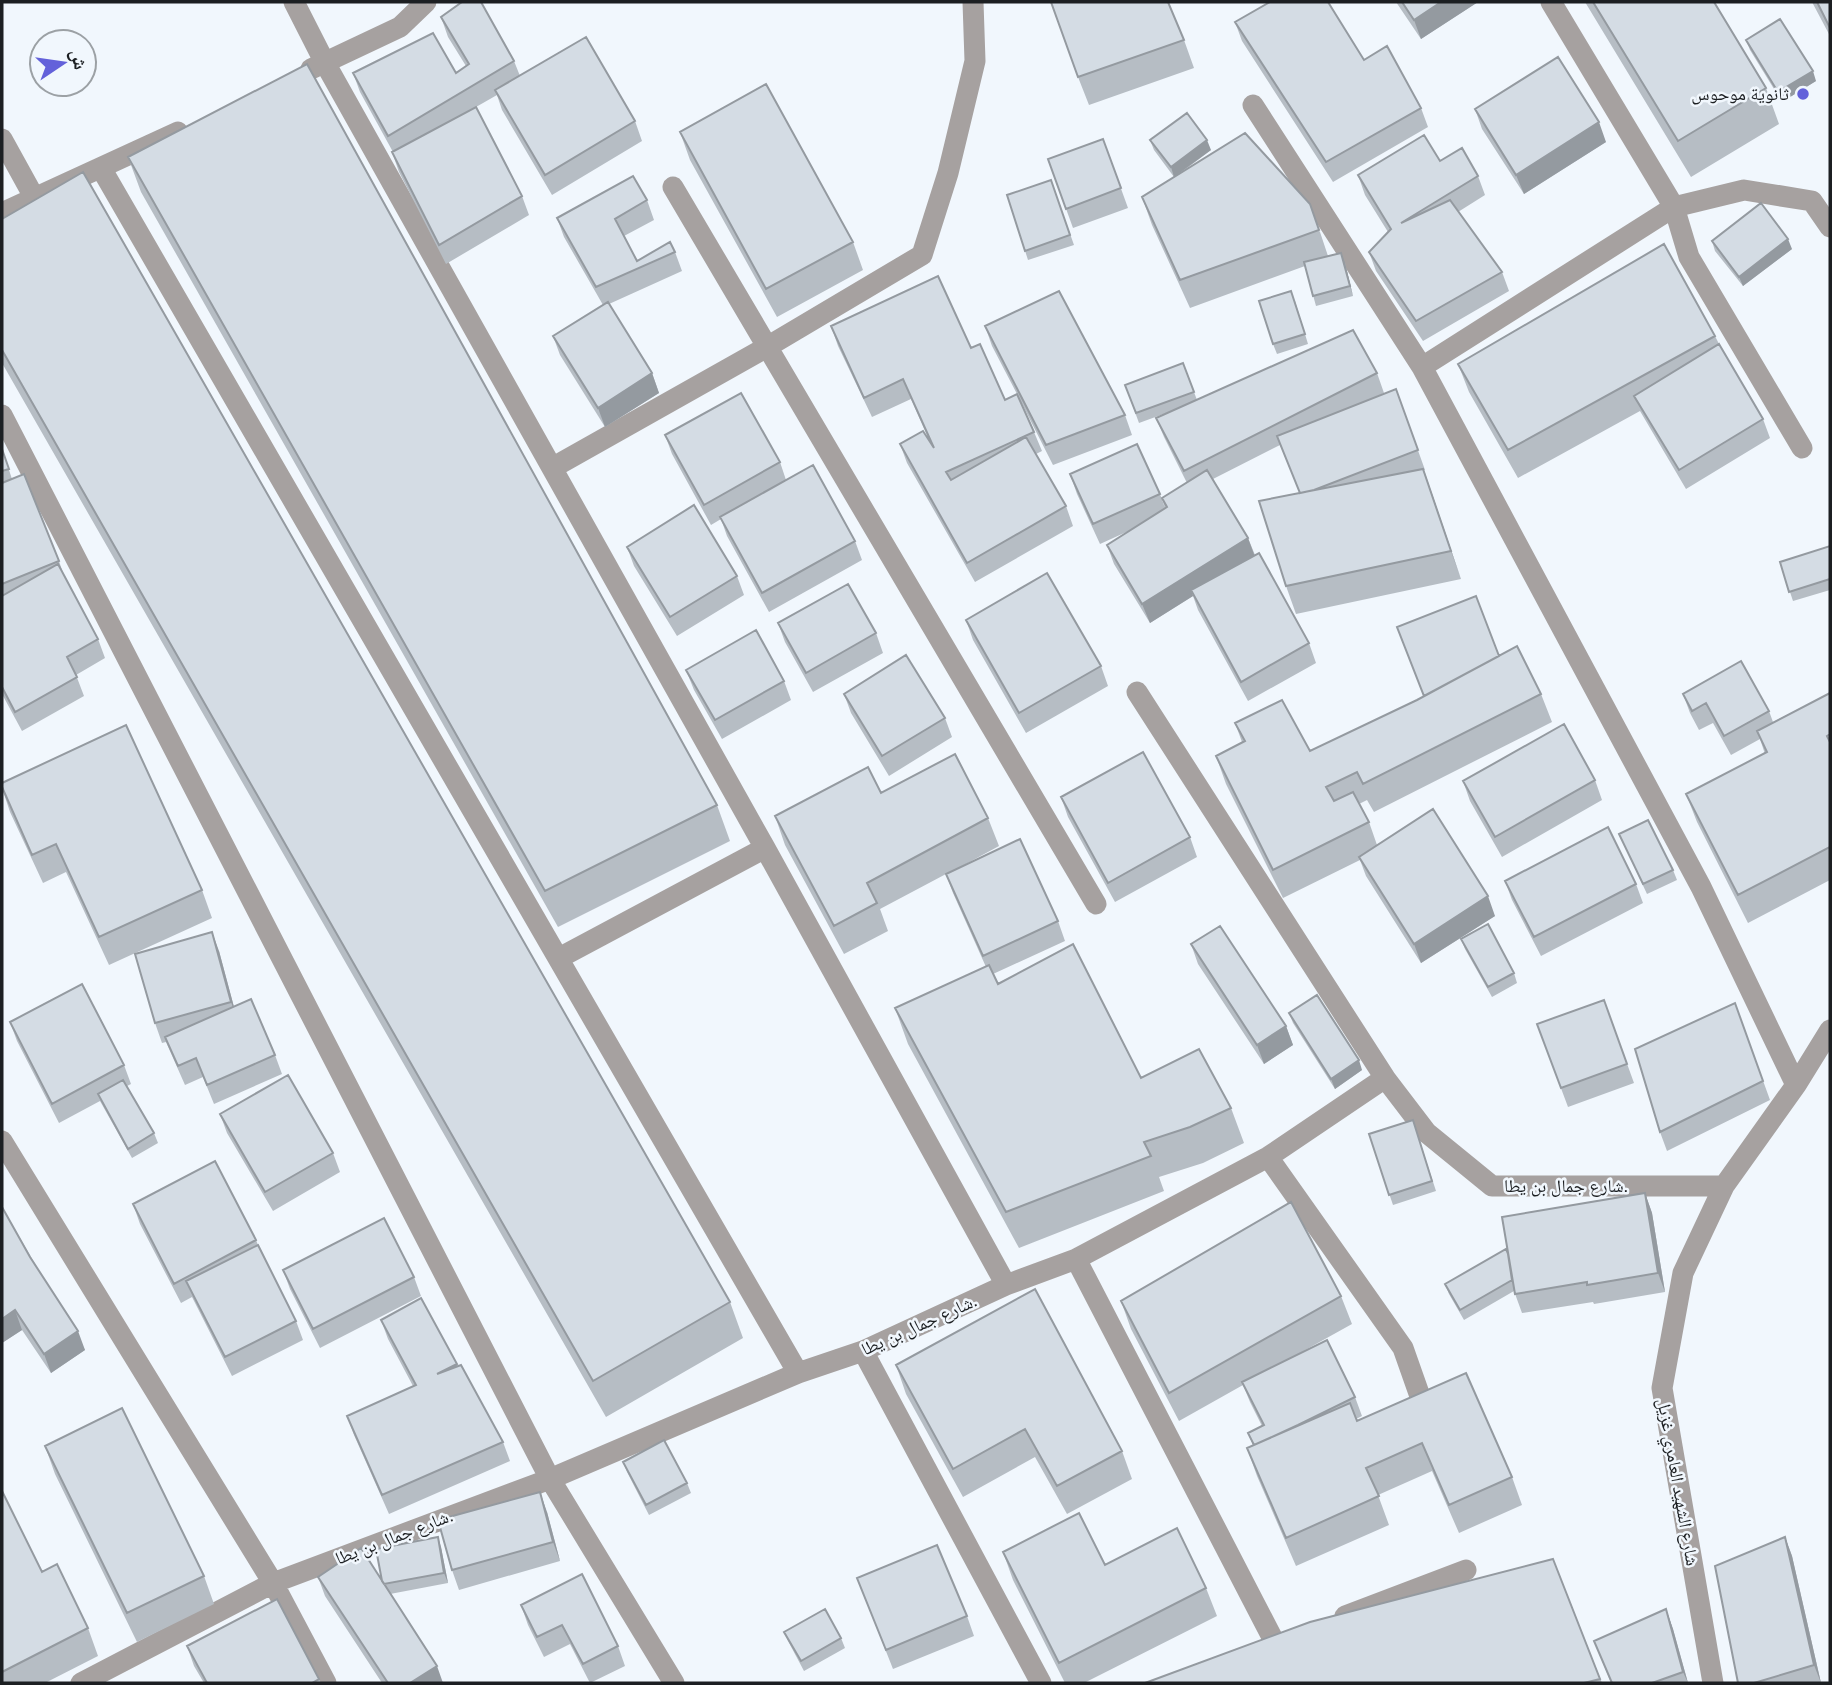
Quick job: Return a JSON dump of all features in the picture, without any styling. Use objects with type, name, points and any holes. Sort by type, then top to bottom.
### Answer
[{"type":"street","points":[[295,2],[325,63],[765,848],[1006,1285]]},
{"type":"street","points":[[287,81],[400,27],[426,2]]},
{"type":"street","points":[[552,468],[767,347],[922,255],[948,173],[975,61],[973,2]]},
{"type":"street","points":[[1551,2],[1674,206],[1689,257],[1802,448]]},
{"type":"street","points":[[1253,106],[1422,367],[1701,887],[1796,1085]]},
{"type":"street","points":[[2,214],[200,121]]},
{"type":"street","points":[[2,139],[34,197]]},
{"type":"street","points":[[101,168],[798,1373]]},
{"type":"street","points":[[673,187],[1096,904]]},
{"type":"street","points":[[1422,367],[1674,206],[1744,190],[1812,201],[1830,227]]},
{"type":"street","points":[[2,415],[550,1479],[674,1683]]},
{"type":"street","points":[[1137,692],[1385,1078]]},
{"type":"street","points":[[559,958],[765,848]]},
{"type":"street","name":"شارع الشهيد العامري غزيل","points":[[1713,1683],[1662,1388],[1683,1273],[1724,1186],[1796,1085],[1830,1030]]},
{"type":"street","name":"شارع جمال بن يطا.","points":[[81,1683],[273,1583],[550,1479],[798,1373],[863,1351],[1006,1285],[1076,1259],[1268,1157],[1385,1078],[1427,1133],[1492,1186],[1724,1186]]},
{"type":"street","points":[[2,1141],[273,1583],[326,1683]]},
{"type":"street","points":[[1268,1157],[1403,1348],[1435,1438]]},
{"type":"street","points":[[1076,1259],[1275,1643]]},
{"type":"street","points":[[863,1351],[1041,1683]]},
{"type":"street","points":[[1326,1624],[1466,1570]]},
{"type":"street","points":[[1251,1652],[1300,1634]]},
{"type":"building","points":[[462,2],[481,2],[514,61],[388,136],[353,73],[433,33],[456,73],[469,64],[441,17]]},
{"type":"building","points":[[1051,2],[1168,2],[1184,40],[1078,77]]},
{"type":"building","points":[[1270,2],[1328,2],[1364,60],[1387,46],[1421,108],[1326,162],[1235,22]]},
{"type":"building","points":[[1402,2],[1441,2],[1414,20]]},
{"type":"building","points":[[1593,2],[1714,2],[1766,88],[1678,141]]},
{"type":"building","points":[[1817,2],[1830,2],[1830,28]]},
{"type":"building","points":[[1780,19],[1813,71],[1778,92],[1746,40]]},
{"type":"building","points":[[586,37],[635,121],[545,175],[495,90]]},
{"type":"building","points":[[1558,57],[1599,122],[1516,175],[1475,109]]},
{"type":"building","points":[[307,64],[717,805],[545,891],[128,157]]},
{"type":"building","points":[[766,84],[853,242],[766,289],[680,132]]},
{"type":"building","points":[[476,107],[522,196],[439,245],[392,152]]},
{"type":"building","points":[[1187,113],[1207,140],[1171,167],[1150,140]]},
{"type":"building","points":[[1245,133],[1310,204],[1319,230],[1180,280],[1142,197]]},
{"type":"building","points":[[1424,135],[1440,161],[1462,148],[1478,176],[1401,223],[1450,200],[1502,272],[1416,321],[1369,252],[1391,229],[1358,175]]},
{"type":"building","points":[[1103,139],[1121,188],[1066,209],[1048,159]]},
{"type":"building","points":[[83,172],[730,1302],[593,1381],[2,350],[2,219]]},
{"type":"building","points":[[633,176],[647,200],[615,219],[637,261],[670,242],[675,252],[596,287],[557,218]]},
{"type":"building","points":[[1051,180],[1070,235],[1025,251],[1007,195]]},
{"type":"building","points":[[1761,203],[1788,239],[1739,277],[1712,241]]},
{"type":"building","points":[[1664,244],[1715,336],[1508,450],[1458,364]]},
{"type":"building","points":[[1341,253],[1350,286],[1313,296],[1304,262]]},
{"type":"building","points":[[938,276],[971,348],[980,344],[1005,400],[1017,394],[1034,432],[946,472],[951,480],[1026,437],[1066,506],[967,563],[900,444],[923,431],[934,448],[903,379],[864,398],[831,326]]},
{"type":"building","points":[[1059,291],[1125,415],[1046,445],[985,326]]},
{"type":"building","points":[[1291,291],[1305,334],[1273,344],[1259,301]]},
{"type":"building","points":[[608,302],[652,373],[598,408],[553,336]]},
{"type":"building","points":[[1353,330],[1377,373],[1184,471],[1156,418]]},
{"type":"building","points":[[1719,344],[1763,419],[1679,470],[1634,396]]},
{"type":"building","points":[[1183,363],[1194,392],[1136,413],[1125,385]]},
{"type":"building","points":[[1396,389],[1418,450],[1300,493],[1277,436]]},
{"type":"building","points":[[741,393],[780,462],[704,505],[665,435]]},
{"type":"building","points":[[1137,444],[1160,494],[1093,524],[1070,474]]},
{"type":"building","points":[[2,449],[9,469],[2,471]]},
{"type":"building","points":[[813,465],[855,541],[762,593],[720,517]]},
{"type":"building","points":[[1423,469],[1451,551],[1286,586],[1259,501]]},
{"type":"building","points":[[1207,470],[1248,538],[1142,604],[1107,545],[1167,507],[1162,498]]},
{"type":"building","points":[[24,474],[59,561],[2,584],[2,483]]},
{"type":"building","points":[[694,505],[737,576],[670,617],[627,547]]},
{"type":"building","points":[[1830,546],[1830,579],[1789,592],[1780,562]]},
{"type":"building","points":[[1259,553],[1309,643],[1241,682],[1191,590]]},
{"type":"building","points":[[58,564],[98,639],[67,657],[77,677],[15,712],[2,687],[2,596]]},
{"type":"building","points":[[1047,573],[1101,666],[1019,713],[966,620]]},
{"type":"building","points":[[848,584],[876,633],[806,673],[778,623]]},
{"type":"building","points":[[1476,596],[1499,656],[1424,696],[1397,627]]},
{"type":"building","points":[[756,630],[784,681],[715,720],[686,670]]},
{"type":"building","points":[[1517,646],[1541,694],[1363,784],[1357,772],[1326,787],[1334,801],[1353,792],[1369,822],[1273,870],[1216,756],[1245,741],[1235,723],[1282,700],[1310,751],[1417,700]]},
{"type":"building","points":[[906,655],[945,718],[882,756],[844,694]]},
{"type":"building","points":[[1741,661],[1769,711],[1724,736],[1706,703],[1692,711],[1683,694]]},
{"type":"building","points":[[1830,693],[1830,734],[1827,736],[1830,742],[1830,847],[1738,895],[1686,794],[1767,752],[1757,731]]},
{"type":"building","points":[[1564,724],[1595,780],[1495,837],[1463,781]]},
{"type":"building","points":[[126,725],[202,890],[99,937],[56,844],[32,855],[2,783]]},
{"type":"building","points":[[1143,752],[1190,837],[1108,883],[1061,797]]},
{"type":"building","points":[[955,754],[988,818],[867,883],[877,903],[834,926],[775,816],[868,767],[881,793]]},
{"type":"building","points":[[1433,809],[1488,896],[1414,944],[1359,857]]},
{"type":"building","points":[[1648,820],[1673,870],[1643,884],[1619,834]]},
{"type":"building","points":[[1608,827],[1636,884],[1534,937],[1505,881]]},
{"type":"building","points":[[1020,839],[1058,921],[983,956],[946,874]]},
{"type":"building","points":[[1488,924],[1514,973],[1488,987],[1461,939]]},
{"type":"building","points":[[1220,926],[1286,1026],[1257,1045],[1191,944]]},
{"type":"building","points":[[212,932],[231,1002],[155,1023],[135,954]]},
{"type":"building","points":[[1073,944],[1141,1078],[1199,1049],[1231,1108],[1190,1127],[1144,1142],[1151,1156],[1006,1212],[895,1008],[989,965],[998,984]]},
{"type":"building","points":[[82,984],[124,1065],[52,1104],[10,1022]]},
{"type":"building","points":[[1317,995],[1359,1060],[1331,1079],[1289,1013]]},
{"type":"building","points":[[251,999],[275,1055],[207,1085],[196,1058],[178,1066],[165,1037]]},
{"type":"building","points":[[1604,1000],[1627,1064],[1561,1088],[1537,1024]]},
{"type":"building","points":[[1735,1003],[1763,1081],[1660,1132],[1635,1049]]},
{"type":"building","points":[[288,1075],[333,1153],[265,1192],[220,1114]]},
{"type":"building","points":[[123,1080],[154,1133],[128,1149],[98,1094]]},
{"type":"building","points":[[1413,1120],[1432,1181],[1389,1195],[1369,1134]]},
{"type":"building","points":[[215,1161],[256,1240],[174,1284],[133,1204]]},
{"type":"building","points":[[1645,1193],[1658,1273],[1515,1294],[1502,1217]]},
{"type":"building","points":[[1291,1202],[1341,1296],[1169,1393],[1121,1301]]},
{"type":"building","points":[[2,1207],[30,1257],[78,1331],[44,1354],[15,1310],[2,1319]]},
{"type":"building","points":[[384,1218],[414,1277],[313,1329],[283,1270]]},
{"type":"building","points":[[258,1245],[296,1321],[225,1357],[186,1281]]},
{"type":"building","points":[[1506,1249],[1512,1280],[1460,1310],[1445,1284]]},
{"type":"building","points":[[1035,1289],[1122,1451],[1057,1486],[1025,1429],[953,1469],[896,1365]]},
{"type":"building","points":[[421,1298],[457,1364],[437,1374],[461,1365],[503,1442],[382,1495],[347,1416],[416,1385],[381,1320]]},
{"type":"building","points":[[1327,1340],[1355,1397],[1254,1445],[1248,1433],[1264,1425],[1242,1382]]},
{"type":"building","points":[[1466,1373],[1512,1477],[1449,1505],[1422,1443],[1366,1468],[1379,1496],[1286,1538],[1247,1448],[1350,1403],[1357,1421]]},
{"type":"building","points":[[122,1408],[204,1576],[127,1613],[45,1446]]},
{"type":"building","points":[[664,1440],[687,1483],[646,1505],[623,1462]]},
{"type":"building","points":[[2,1491],[42,1572],[57,1564],[88,1628],[2,1672]]},
{"type":"building","points":[[540,1492],[553,1542],[452,1570],[438,1520]]},
{"type":"building","points":[[1079,1513],[1105,1565],[1177,1528],[1206,1588],[1059,1663],[1003,1552]]},
{"type":"building","points":[[438,1537],[444,1573],[384,1584],[376,1549]]},
{"type":"building","points":[[1785,1537],[1814,1665],[1754,1683],[1738,1683],[1715,1566]]},
{"type":"building","points":[[937,1545],[967,1616],[886,1650],[857,1578]]},
{"type":"building","points":[[361,1548],[437,1666],[410,1683],[388,1683],[318,1577]]},
{"type":"building","points":[[1553,1559],[1600,1679],[1584,1683],[1145,1683],[1310,1622]]},
{"type":"building","points":[[582,1574],[618,1646],[583,1664],[562,1625],[537,1637],[521,1605]]},
{"type":"building","points":[[277,1599],[319,1679],[312,1683],[207,1683],[187,1646]]},
{"type":"building","points":[[825,1609],[841,1638],[801,1661],[784,1632]]},
{"type":"building","points":[[1666,1609],[1683,1672],[1652,1683],[1612,1683],[1594,1641]]},
{"type":"place","name":"ثانوية موحوس","points":[[1803,94]]}]
